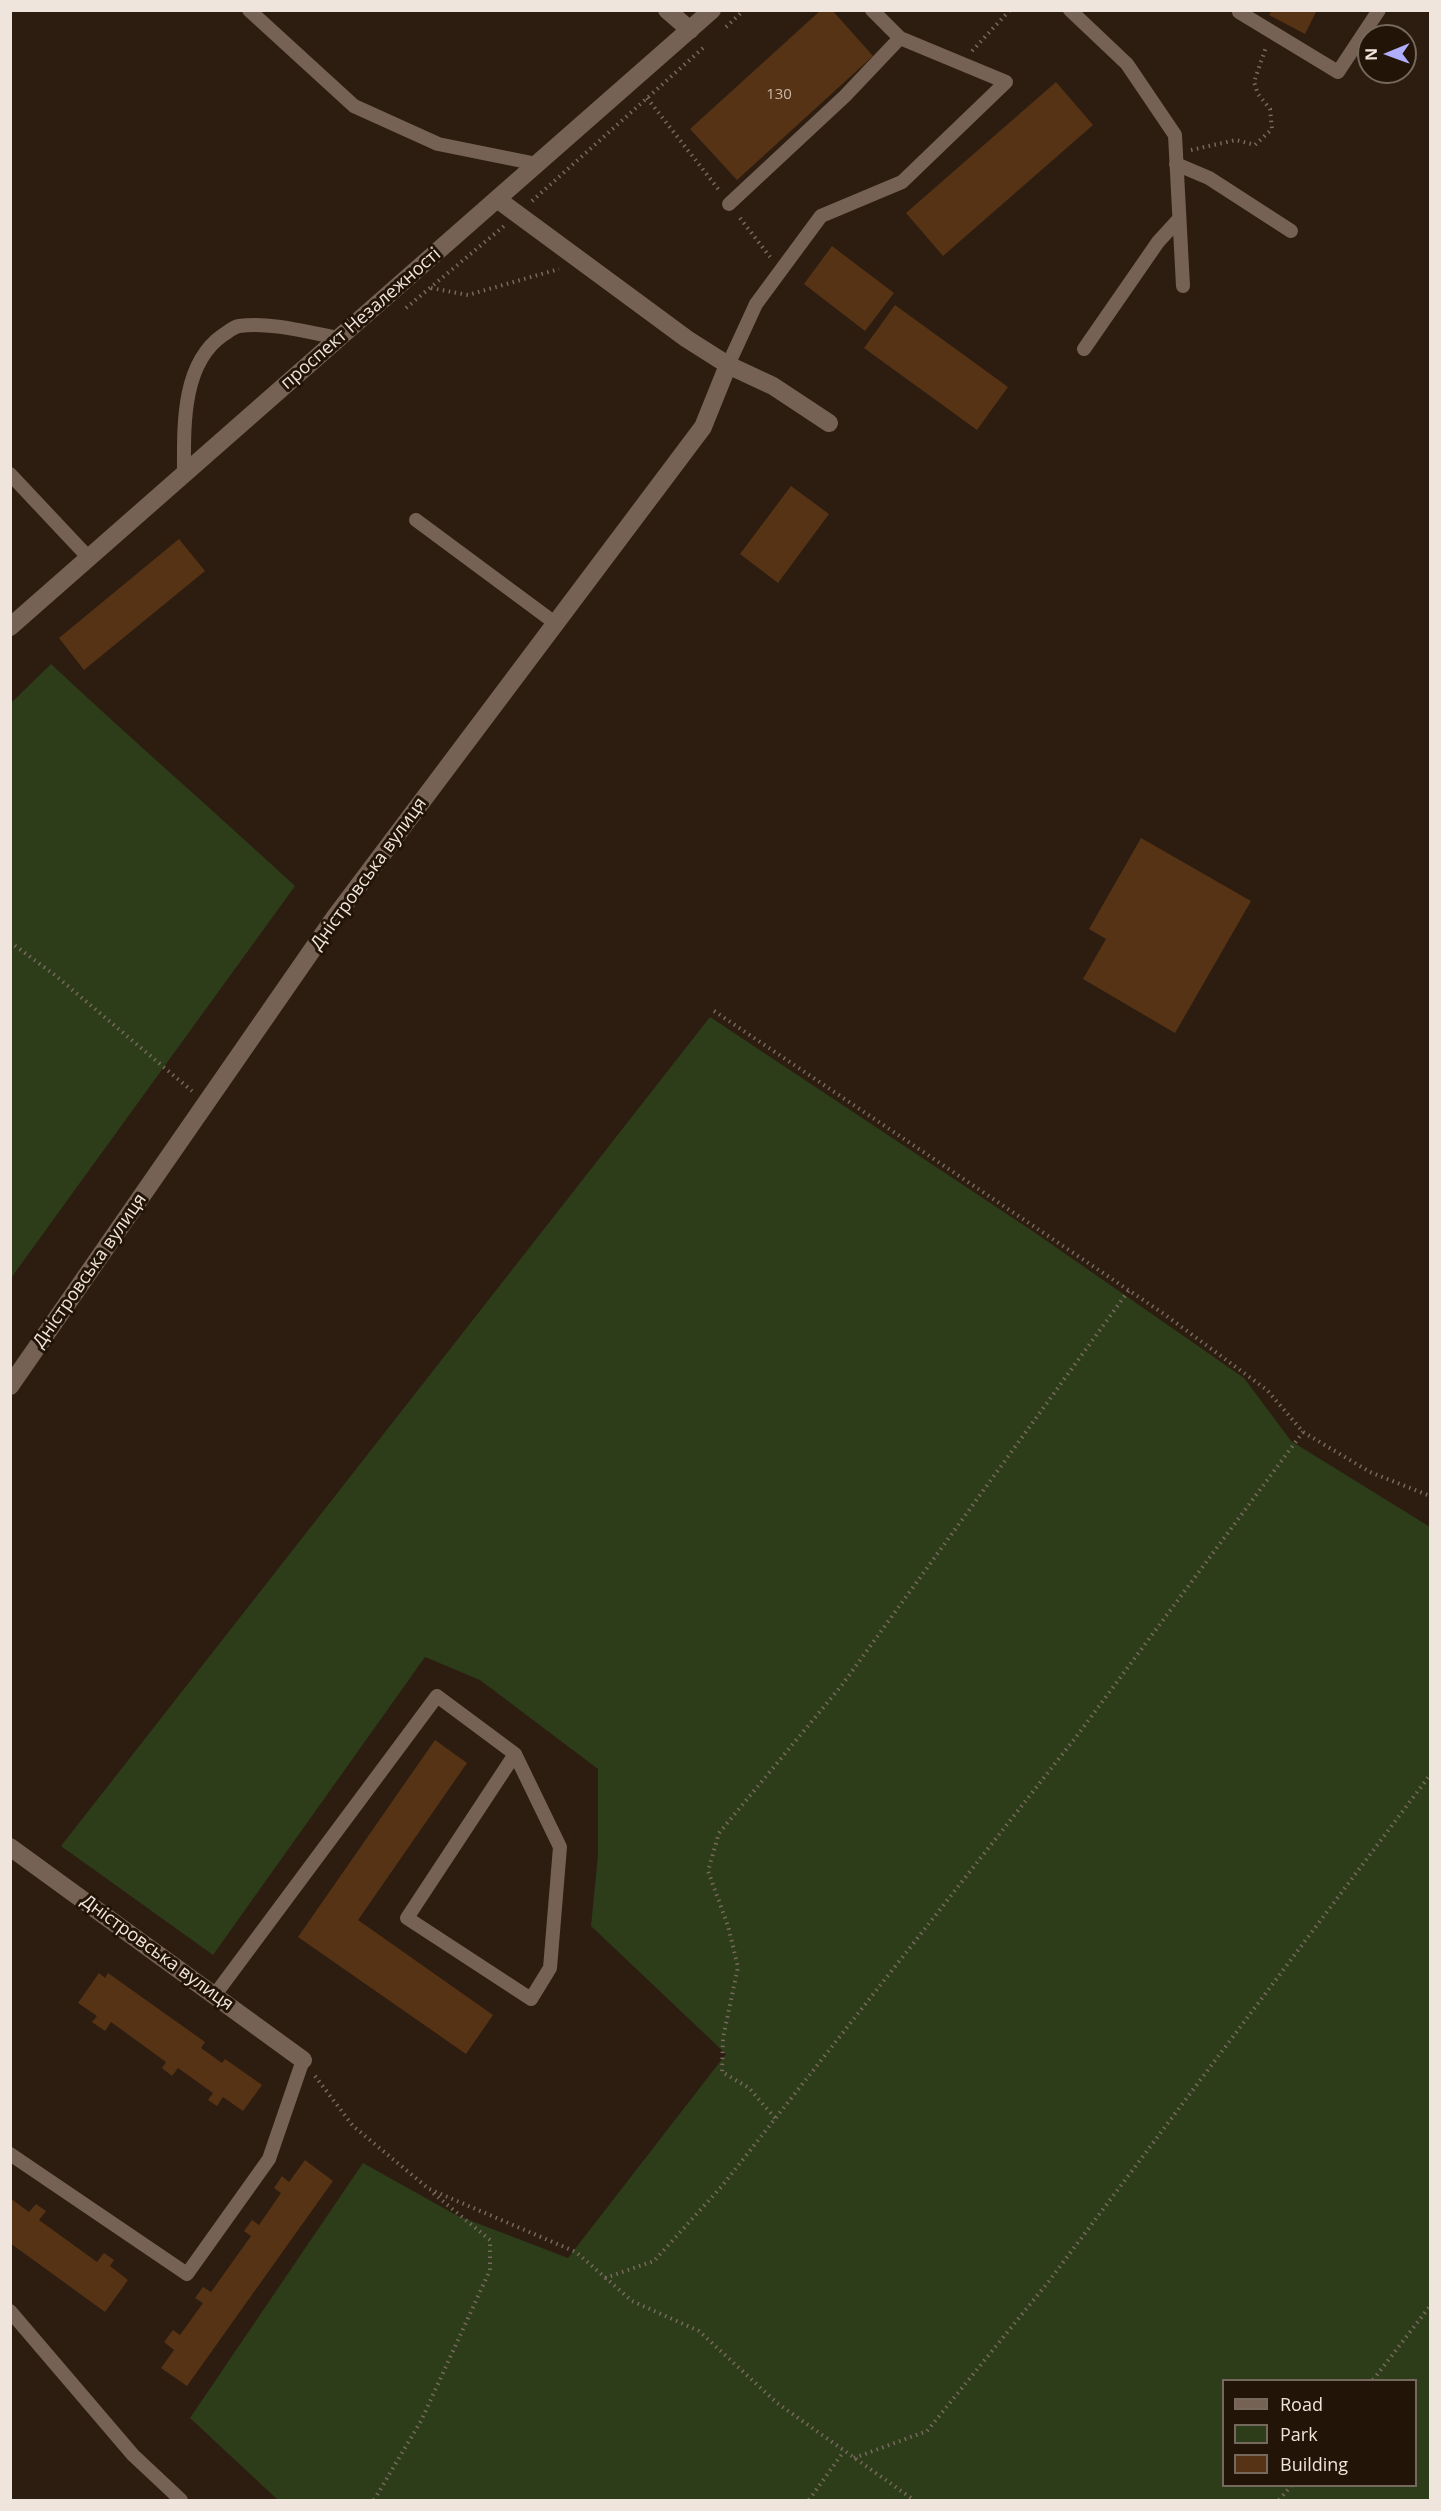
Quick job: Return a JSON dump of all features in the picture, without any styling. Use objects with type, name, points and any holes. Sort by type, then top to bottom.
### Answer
[{"type":"street","points":[[667,10],[690,30]]},
{"type":"street","name":"проспект Незалежності","points":[[10,627],[712,10]]},
{"type":"street","points":[[497,199],[687,339],[728,365],[773,387],[829,423]]},
{"type":"street","name":"Дністровська вулиця","points":[[10,1386],[335,917],[703,427],[728,365]]},
{"type":"street","name":"Дністровська вулиця","points":[[10,1847],[303,2060]]},
{"type":"lane","points":[[249,10],[354,106],[438,144],[537,164]]},
{"type":"lane","points":[[728,365],[756,304],[820,216],[902,183],[1006,82],[900,38],[872,10]]},
{"type":"lane","points":[[1070,10],[1126,64],[1175,135],[1183,286]]},
{"type":"lane","points":[[1238,11],[1338,72],[1379,10]]},
{"type":"lane","points":[[729,204],[845,96],[900,38]]},
{"type":"lane","points":[[1176,159],[1291,231]]},
{"type":"lane","points":[[1084,350],[1158,242],[1179,219]]},
{"type":"lane","points":[[184,474],[184,421],[195,371],[210,344],[236,326],[280,326],[339,338]]},
{"type":"lane","points":[[10,474],[89,558]]},
{"type":"lane","points":[[416,520],[555,623]]},
{"type":"lane","points":[[213,1996],[437,1696],[515,1754],[560,1847],[550,1968],[531,1999],[407,1918],[515,1754]]},
{"type":"lane","points":[[10,2154],[186,2274],[269,2159],[303,2060]]},
{"type":"lane","points":[[10,2311],[133,2456],[182,2500]]},
{"type":"path","points":[[961,63],[1010,10]]},
{"type":"path","points":[[1176,159],[1236,140],[1255,145],[1272,129],[1270,109],[1258,94],[1254,82],[1271,32]]},
{"type":"path","points":[[646,98],[779,270]]},
{"type":"path","points":[[431,288],[468,295],[583,262]]},
{"type":"path","points":[[10,942],[56,976],[206,1103]]},
{"type":"path","points":[[714,1011],[1129,1290],[1267,1390],[1303,1432],[1370,1472],[1431,1496]]},
{"type":"path","points":[[775,2118],[749,2088],[722,2072],[723,2038],[738,1967],[728,1926],[708,1871],[719,1833],[842,1685],[1129,1290]]},
{"type":"path","points":[[605,2278],[654,2261],[722,2186],[1076,1737],[1303,1432]]},
{"type":"path","points":[[854,2458],[927,2430],[1049,2281],[1431,1775]]},
{"type":"path","points":[[303,2060],[353,2126],[490,2240],[490,2270],[421,2421],[374,2500]]},
{"type":"path","points":[[429,2189],[576,2252],[632,2301],[699,2331],[777,2403],[914,2500]]},
{"type":"path","points":[[1374,2379],[1431,2306]]},
{"type":"path","points":[[809,2500],[844,2451]]},
{"type":"path","points":[[1279,2500],[1290,2487]]},
{"type":"green space","points":[[51,664],[295,886],[11,1278],[11,703]]},
{"type":"green space","points":[[710,1017],[1034,1232],[1244,1378],[1291,1441],[1430,1527],[1430,2500],[278,2500],[190,2418],[363,2163],[456,2215],[568,2258],[726,2054],[591,1926],[598,1855],[598,1769],[480,1680],[425,1657],[213,1955],[61,1846]]},
{"type":"building","points":[[821,10],[832,10],[873,56],[737,180],[690,129]]},
{"type":"building","points":[[1272,10],[1317,10],[1305,34],[1269,15]]},
{"type":"building","points":[[1056,82],[1093,125],[943,256],[906,213]]},
{"type":"building","points":[[832,246],[894,293],[865,331],[804,284]]},
{"type":"building","points":[[895,305],[1008,387],[977,430],[864,348]]},
{"type":"building","points":[[791,486],[829,514],[778,583],[740,554]]},
{"type":"building","points":[[179,539],[205,571],[84,670],[59,638]]},
{"type":"building","points":[[1141,838],[1251,901],[1175,1033],[1083,979],[1106,939],[1089,929]]},
{"type":"building","points":[[435,1740],[467,1763],[358,1920],[493,2015],[466,2054],[298,1937]]},
{"type":"building","points":[[99,1973],[105,1978],[108,1973],[205,2042],[201,2048],[222,2063],[225,2059],[262,2085],[243,2111],[223,2097],[217,2106],[208,2100],[213,2093],[178,2068],[172,2076],[162,2068],[166,2062],[111,2022],[105,2031],[92,2022],[97,2016],[78,2003]]},
{"type":"building","points":[[305,2160],[333,2181],[187,2386],[161,2368],[174,2350],[164,2342],[173,2330],[180,2335],[203,2303],[195,2298],[203,2287],[211,2292],[251,2236],[244,2231],[252,2220],[259,2225],[281,2193],[274,2188],[282,2176],[289,2182]]},
{"type":"building","points":[[10,2198],[29,2212],[36,2204],[46,2211],[39,2220],[97,2262],[104,2253],[114,2260],[110,2266],[128,2280],[105,2312],[10,2243]]}]
